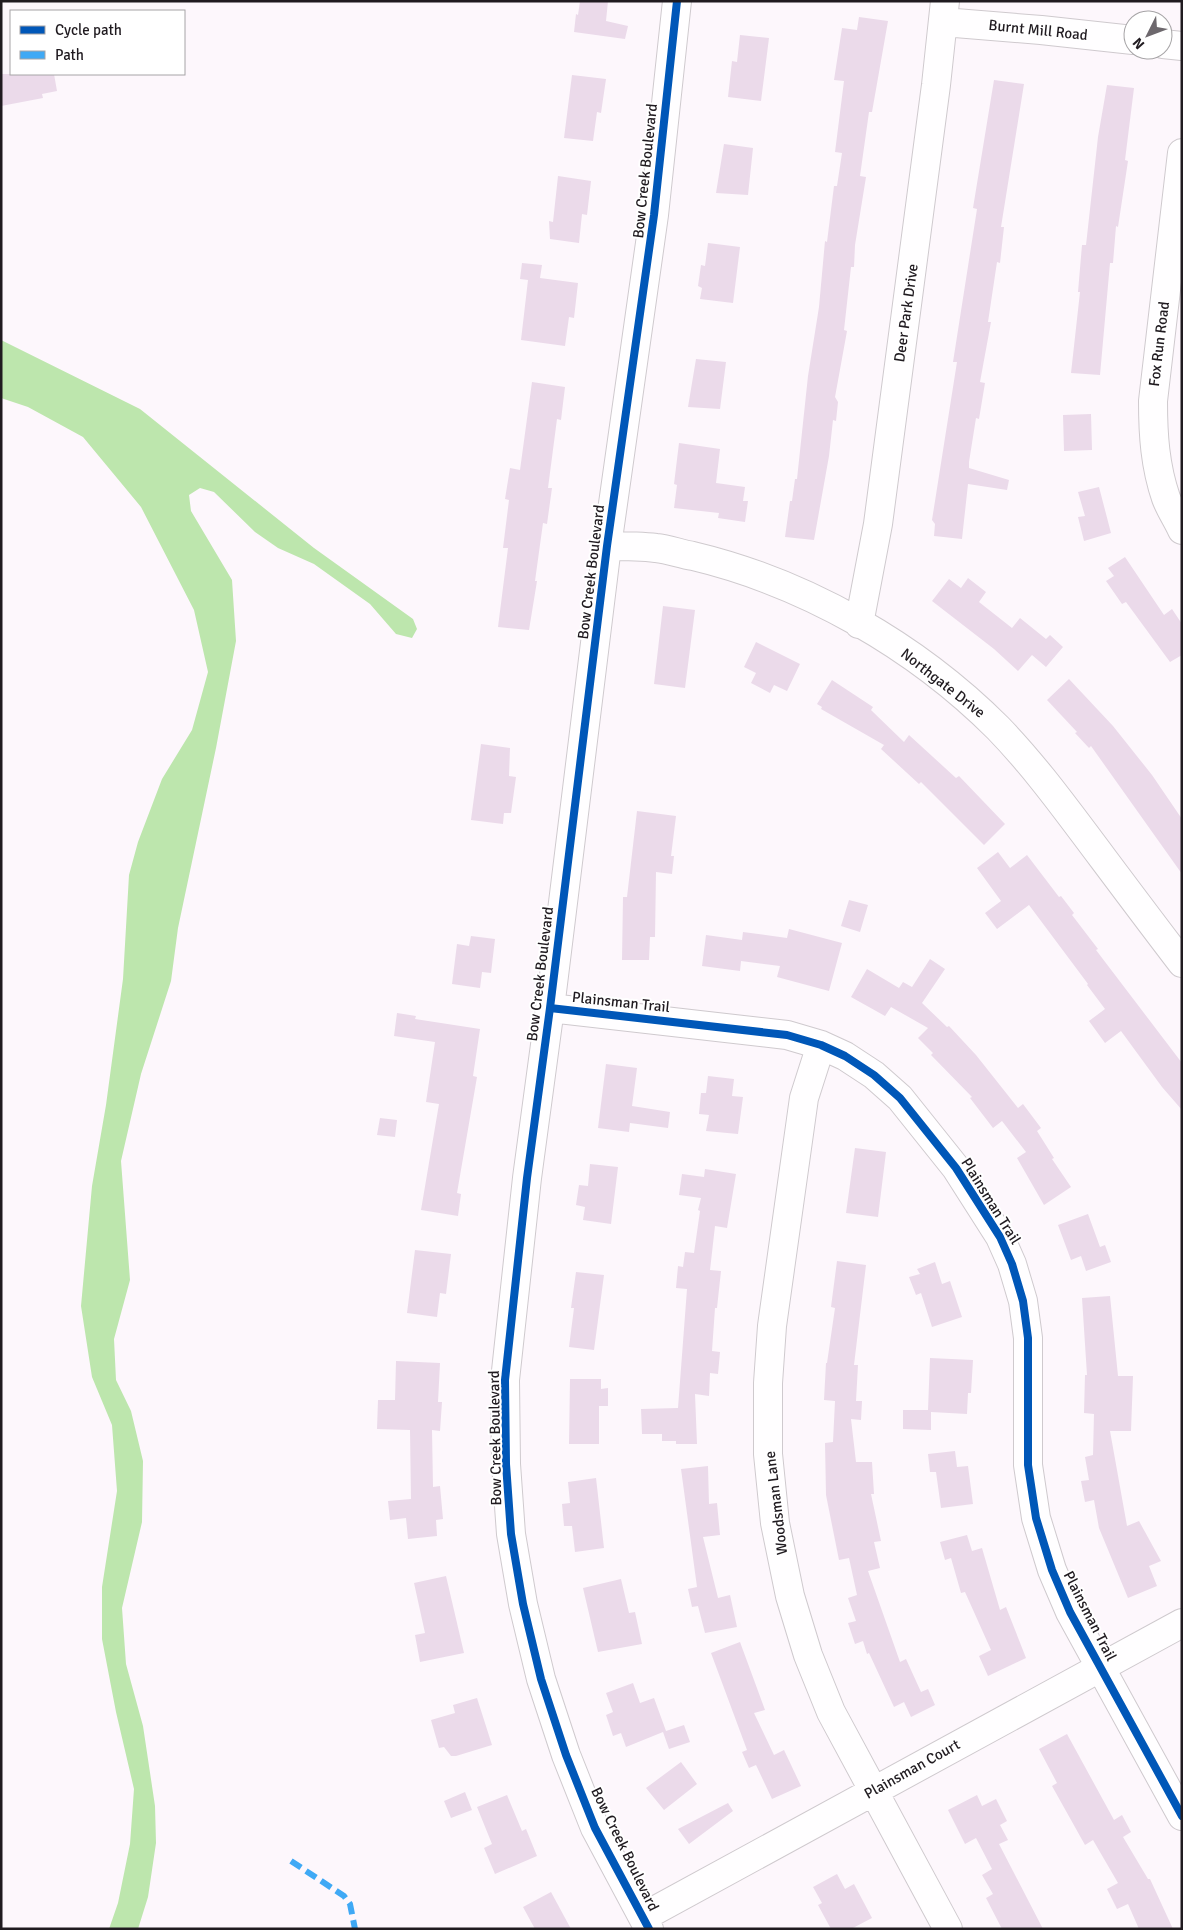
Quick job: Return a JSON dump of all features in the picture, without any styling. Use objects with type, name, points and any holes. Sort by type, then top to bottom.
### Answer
[{"type":"street","name":"Bow Creek Boulevard","points":[[646,1923],[596,1828],[566,1754],[539,1670],[523,1604],[512,1534],[506,1464],[505,1380],[527,1178],[607,546],[654,215],[677,1]]},
{"type":"street","name":"Burnt Mill Road","points":[[944,11],[1040,30],[1123,39]]},
{"type":"street","name":"Deer Park Drive","points":[[859,624],[878,524],[944,11]]},
{"type":"street","name":"Fox Run Road","points":[[1182,153],[1173,302],[1153,401],[1153,437],[1157,464],[1166,498],[1182,530]]},
{"type":"street","name":"Northgate Drive","points":[[607,546],[657,548],[719,562],[806,596],[859,624],[908,654],[955,689],[998,728],[1038,772],[1182,963]]},
{"type":"street","name":"Plainsman Trail","points":[[550,1008],[787,1035],[821,1045],[845,1056],[874,1075],[900,1098],[956,1168],[1000,1237],[1012,1264],[1023,1301],[1028,1338],[1028,1465],[1036,1518],[1052,1570],[1070,1612],[1182,1816]]},
{"type":"street","name":"Woodsman Lane","points":[[821,1045],[804,1098],[772,1326],[768,1383],[768,1454],[775,1523],[790,1596],[808,1655],[832,1712],[948,1929]]},
{"type":"street","name":"Plainsman Court","points":[[646,1923],[873,1790],[1182,1623]]},
{"type":"shaded area","points":[[1,340],[140,409],[314,548],[413,619],[417,629],[412,638],[396,634],[370,604],[314,564],[278,548],[255,532],[214,492],[200,488],[189,495],[191,511],[232,580],[236,641],[216,748],[178,928],[171,981],[141,1074],[121,1161],[130,1280],[114,1339],[116,1380],[131,1411],[143,1461],[142,1522],[122,1608],[126,1664],[143,1726],[155,1806],[156,1843],[148,1897],[138,1929],[109,1929],[118,1903],[130,1844],[134,1789],[116,1712],[102,1639],[102,1587],[117,1491],[112,1425],[92,1377],[81,1306],[92,1186],[106,1105],[123,979],[129,875],[138,842],[162,779],[192,730],[208,672],[194,610],[141,507],[83,437],[28,407],[1,398]]},
{"type":"building","points":[[580,1],[608,1],[606,21],[628,26],[625,39],[574,32]]},
{"type":"building","points":[[859,17],[888,21],[872,112],[869,112],[860,176],[866,177],[855,245],[854,267],[851,267],[844,330],[847,331],[835,397],[838,402],[836,421],[833,420],[829,456],[814,540],[785,537],[790,501],[792,501],[795,479],[797,479],[808,376],[819,307],[825,241],[827,242],[834,186],[837,186],[842,153],[835,152],[844,81],[834,80],[842,28],[857,30]]},
{"type":"building","points":[[740,35],[769,38],[761,101],[728,97],[732,61],[737,62]]},
{"type":"building","points":[[1,74],[54,75],[57,91],[42,94],[43,98],[1,106]]},
{"type":"building","points":[[572,75],[606,79],[601,113],[597,112],[593,141],[564,138]]},
{"type":"building","points":[[994,80],[1024,84],[1001,227],[1004,227],[1000,263],[997,262],[988,322],[991,322],[980,382],[985,383],[979,419],[976,418],[969,468],[1009,480],[1007,490],[968,484],[962,539],[934,536],[935,524],[932,520],[957,362],[953,362],[977,209],[973,208]]},
{"type":"building","points":[[1107,85],[1134,88],[1125,160],[1128,161],[1118,227],[1116,226],[1113,263],[1110,263],[1100,375],[1071,373],[1080,292],[1078,292],[1082,245],[1086,245],[1098,137]]},
{"type":"building","points":[[724,144],[753,148],[748,195],[716,193]]},
{"type":"building","points":[[558,176],[591,181],[587,215],[582,214],[579,243],[550,239],[549,221],[553,222]]},
{"type":"building","points":[[708,243],[740,247],[733,303],[700,299],[702,288],[698,286],[701,265],[705,266]]},
{"type":"building","points":[[522,263],[542,265],[540,278],[578,283],[574,318],[569,317],[565,346],[521,340],[528,280],[520,279]]},
{"type":"building","points":[[696,359],[726,362],[720,409],[688,407]]},
{"type":"building","points":[[532,382],[565,387],[561,420],[557,419],[548,488],[552,488],[547,524],[543,523],[535,581],[537,581],[529,630],[498,627],[508,548],[503,548],[509,500],[505,499],[510,468],[520,470]]},
{"type":"building","points":[[1091,414],[1092,450],[1064,451],[1063,415]]},
{"type":"building","points":[[679,443],[720,449],[716,483],[745,487],[743,501],[748,501],[745,522],[718,518],[719,513],[674,508],[677,485],[674,484]]},
{"type":"building","points":[[1099,487],[1111,533],[1084,541],[1078,517],[1085,516],[1078,492]]},
{"type":"building","points":[[1125,557],[1164,615],[1172,609],[1182,624],[1182,655],[1170,662],[1126,602],[1122,604],[1106,581],[1114,576],[1108,568]]},
{"type":"building","points":[[968,578],[986,592],[979,602],[1012,628],[1020,618],[1046,639],[1050,635],[1063,647],[1046,667],[1032,655],[1018,671],[994,649],[932,601],[949,579],[961,588]]},
{"type":"building","points":[[663,606],[695,610],[685,688],[654,684]]},
{"type":"building","points":[[756,642],[800,664],[787,691],[774,685],[770,693],[751,683],[756,673],[744,667]]},
{"type":"building","points":[[1069,679],[1113,726],[1152,775],[1182,819],[1182,874],[1091,746],[1089,748],[1075,733],[1077,732],[1047,700]]},
{"type":"building","points":[[832,680],[873,707],[871,710],[904,742],[909,735],[956,778],[959,776],[1005,824],[984,845],[921,782],[919,784],[881,749],[884,745],[821,709],[822,707],[817,704]]},
{"type":"building","points":[[481,744],[510,748],[509,776],[516,777],[511,813],[504,813],[503,824],[471,820]]},
{"type":"building","points":[[637,811],[676,816],[671,856],[674,856],[672,874],[656,872],[655,937],[650,937],[649,960],[622,960],[623,897],[627,897]]},
{"type":"building","points":[[998,852],[1010,868],[1027,855],[1059,897],[1061,896],[1074,913],[1072,915],[1098,949],[1096,950],[1182,1063],[1182,1110],[1162,1087],[1121,1031],[1105,1043],[1089,1021],[1105,1009],[1029,905],[997,929],[985,913],[1001,901],[977,868]]},
{"type":"building","points":[[849,900],[868,905],[860,932],[841,926]]},
{"type":"building","points":[[789,929],[842,943],[829,991],[777,977],[780,966],[741,961],[740,971],[702,966],[706,935],[742,940],[743,932],[787,938]]},
{"type":"building","points":[[471,936],[495,939],[491,973],[482,972],[480,988],[452,984],[457,944],[469,946]]},
{"type":"building","points":[[930,959],[945,969],[922,1003],[947,1027],[949,1026],[976,1055],[1018,1108],[1023,1104],[1041,1128],[1037,1131],[1054,1158],[1052,1159],[1071,1187],[1044,1205],[1017,1158],[1026,1152],[1002,1121],[993,1128],[970,1098],[972,1097],[931,1055],[933,1053],[918,1038],[928,1028],[891,1007],[885,1016],[851,997],[867,969],[899,988],[903,982],[912,987]]},
{"type":"building","points":[[397,1013],[416,1016],[415,1019],[480,1029],[473,1076],[477,1077],[457,1193],[461,1194],[458,1216],[421,1210],[439,1104],[426,1102],[435,1042],[394,1036]]},
{"type":"building","points":[[606,1064],[637,1068],[632,1106],[670,1112],[668,1128],[630,1123],[629,1132],[598,1128]]},
{"type":"building","points":[[708,1076],[734,1079],[732,1096],[743,1097],[738,1134],[706,1131],[709,1115],[699,1114],[701,1093],[706,1093]]},
{"type":"building","points":[[380,1118],[397,1120],[395,1137],[377,1135]]},
{"type":"building","points":[[855,1148],[886,1152],[878,1217],[846,1213]]},
{"type":"building","points":[[590,1164],[618,1167],[611,1224],[583,1220],[585,1207],[576,1205],[579,1185],[588,1186]]},
{"type":"building","points":[[705,1169],[736,1174],[727,1228],[715,1226],[710,1270],[721,1271],[717,1308],[715,1308],[712,1351],[720,1352],[718,1374],[710,1373],[709,1396],[695,1394],[697,1444],[676,1444],[676,1441],[662,1441],[662,1434],[642,1434],[641,1409],[678,1408],[687,1289],[676,1288],[678,1266],[683,1267],[685,1252],[694,1253],[701,1198],[679,1195],[682,1174],[704,1177]]},
{"type":"building","points":[[1088,1214],[1100,1247],[1105,1245],[1111,1262],[1086,1271],[1081,1256],[1071,1260],[1058,1225]]},
{"type":"building","points":[[415,1250],[451,1254],[446,1294],[440,1293],[437,1317],[407,1313]]},
{"type":"building","points":[[837,1261],[866,1265],[854,1365],[858,1365],[856,1401],[862,1401],[861,1420],[851,1419],[856,1462],[872,1462],[874,1494],[871,1494],[881,1541],[874,1542],[880,1568],[868,1571],[900,1662],[906,1659],[921,1692],[928,1689],[935,1705],[911,1717],[904,1702],[894,1707],[869,1653],[867,1654],[863,1641],[855,1644],[848,1623],[856,1621],[848,1598],[857,1595],[849,1558],[839,1560],[826,1495],[825,1443],[833,1442],[835,1401],[824,1400],[826,1363],[835,1308],[831,1307]]},
{"type":"building","points":[[935,1262],[942,1284],[950,1281],[962,1317],[932,1327],[921,1293],[916,1295],[909,1277],[920,1274],[917,1269]]},
{"type":"building","points":[[576,1272],[604,1275],[594,1350],[569,1347],[574,1308],[571,1308]]},
{"type":"building","points":[[1110,1296],[1118,1376],[1133,1376],[1131,1431],[1110,1431],[1127,1526],[1139,1521],[1161,1561],[1149,1566],[1157,1586],[1128,1598],[1099,1528],[1094,1500],[1085,1502],[1081,1481],[1089,1480],[1085,1457],[1093,1455],[1094,1414],[1084,1413],[1085,1375],[1087,1375],[1082,1298]]},
{"type":"building","points":[[930,1358],[973,1360],[971,1393],[968,1393],[967,1414],[931,1412],[931,1430],[903,1429],[903,1410],[928,1410]]},
{"type":"building","points":[[396,1361],[440,1363],[438,1402],[442,1402],[440,1431],[432,1430],[433,1487],[440,1486],[443,1519],[436,1520],[437,1536],[408,1539],[406,1518],[390,1520],[388,1501],[411,1499],[410,1430],[377,1429],[378,1400],[395,1400]]},
{"type":"building","points":[[570,1379],[601,1379],[601,1389],[608,1388],[608,1406],[599,1406],[599,1444],[569,1444]]},
{"type":"building","points":[[955,1451],[957,1467],[968,1466],[973,1504],[941,1508],[936,1472],[930,1472],[928,1454]]},
{"type":"building","points":[[708,1466],[709,1504],[717,1503],[720,1535],[703,1537],[718,1598],[730,1595],[737,1627],[705,1633],[698,1606],[692,1607],[688,1589],[697,1587],[681,1469]]},
{"type":"building","points":[[596,1478],[604,1548],[575,1552],[572,1526],[564,1526],[562,1504],[570,1503],[568,1482]]},
{"type":"building","points":[[967,1535],[972,1551],[982,1548],[1000,1610],[1006,1607],[1026,1658],[988,1676],[979,1656],[991,1650],[965,1592],[961,1593],[951,1558],[945,1560],[940,1542]]},
{"type":"building","points":[[446,1576],[464,1653],[420,1662],[415,1635],[425,1633],[414,1583]]},
{"type":"building","points":[[621,1579],[629,1613],[635,1612],[642,1644],[598,1652],[583,1588]]},
{"type":"building","points":[[740,1642],[765,1710],[754,1713],[774,1755],[784,1750],[801,1786],[772,1799],[756,1765],[749,1768],[742,1752],[747,1750],[711,1653]]},
{"type":"building","points":[[633,1683],[640,1703],[654,1698],[666,1731],[684,1725],[690,1742],[669,1749],[663,1732],[626,1747],[621,1733],[613,1736],[606,1715],[613,1712],[606,1693]]},
{"type":"building","points":[[477,1698],[492,1745],[451,1756],[444,1747],[439,1748],[431,1720],[455,1713],[453,1705]]},
{"type":"building","points":[[1067,1734],[1114,1820],[1122,1815],[1131,1832],[1123,1837],[1148,1879],[1150,1879],[1173,1929],[1139,1929],[1128,1904],[1117,1909],[1107,1889],[1118,1883],[1093,1840],[1085,1845],[1052,1786],[1057,1783],[1039,1749]]},
{"type":"building","points":[[681,1762],[697,1784],[664,1810],[646,1788]]},
{"type":"building","points":[[465,1792],[472,1810],[451,1818],[444,1801]]},
{"type":"building","points":[[507,1795],[522,1831],[526,1829],[537,1856],[495,1874],[484,1848],[492,1844],[477,1807]]},
{"type":"building","points":[[977,1795],[982,1806],[996,1799],[1007,1821],[1000,1825],[1008,1840],[999,1844],[1043,1929],[1002,1929],[986,1898],[993,1894],[982,1875],[992,1869],[976,1838],[965,1844],[948,1810]]},
{"type":"building","points":[[728,1803],[733,1811],[689,1844],[678,1829]]},
{"type":"building","points":[[837,1874],[845,1889],[854,1884],[872,1918],[851,1929],[831,1929],[818,1905],[822,1903],[813,1887]]},
{"type":"building","points":[[551,1892],[571,1929],[535,1929],[523,1907]]},
{"type":"marked path","points":[[291,1861],[344,1896],[350,1904],[355,1929]]},
{"type":"cycle path","points":[[649,1929],[595,1828],[566,1755],[541,1679],[523,1604],[511,1534],[506,1464],[505,1380],[527,1178],[607,546],[654,215],[677,1]]},
{"type":"cycle path","points":[[550,1008],[787,1035],[821,1045],[845,1056],[874,1075],[900,1098],[956,1168],[1000,1237],[1012,1264],[1023,1301],[1028,1338],[1028,1465],[1036,1518],[1052,1570],[1070,1612],[1182,1816]]}]
